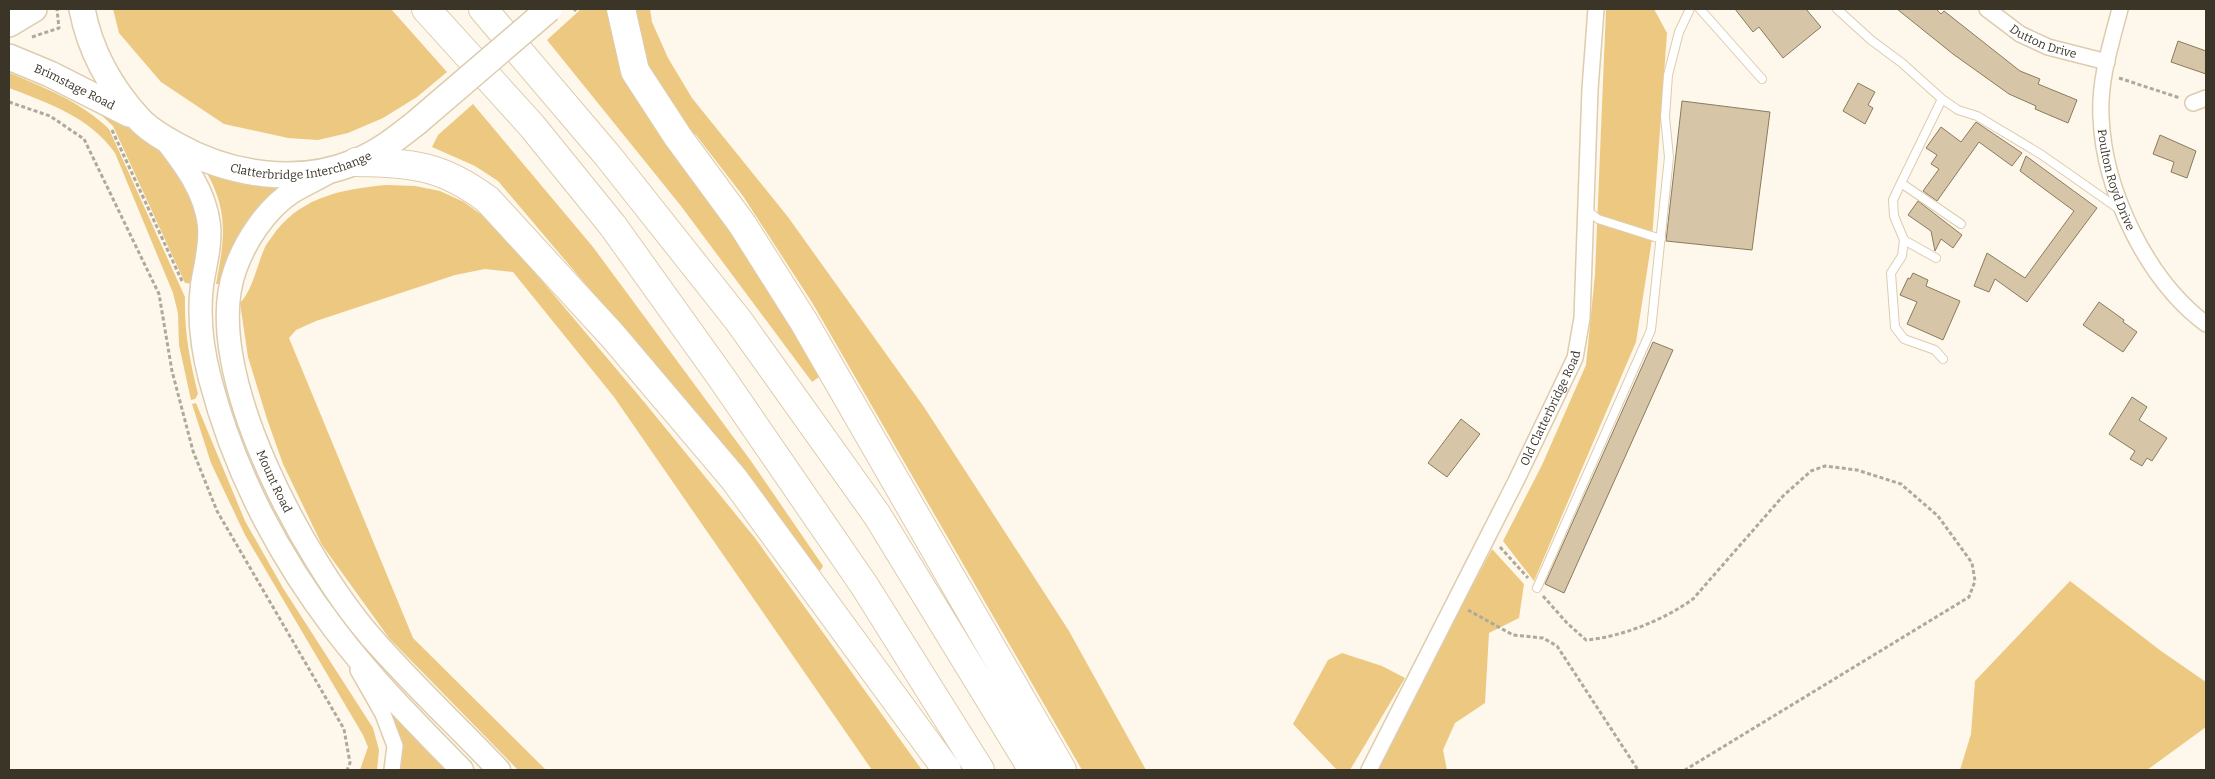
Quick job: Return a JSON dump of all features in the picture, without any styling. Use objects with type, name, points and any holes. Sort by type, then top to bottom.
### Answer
[{"type":"highway","points":[[426,9],[532,126],[613,226],[721,377],[864,585],[980,770]]},
{"type":"highway","points":[[483,9],[608,156],[738,320],[877,515],[1033,770]]},
{"type":"highway","points":[[621,9],[635,71],[678,137],[742,224],[804,322],[1062,770]]},
{"type":"highway","points":[[346,165],[382,162],[433,169],[471,187],[488,200],[612,335],[734,479],[947,770]]},
{"type":"main road","points":[[9,24],[34,9]]},
{"type":"main road","name":"Clatterbridge Interchange","points":[[82,9],[89,40],[99,62],[112,85],[140,120],[164,139],[197,157],[238,170],[289,175],[346,165],[382,148],[416,123],[549,9]]},
{"type":"main road","name":"Brimstage Road","points":[[9,57],[50,74],[140,120]]},
{"type":"main road","name":"Mount Road","points":[[164,139],[188,168],[207,216],[210,242],[202,286],[200,332],[209,377],[226,435],[248,488],[274,538],[308,594],[336,632],[400,706],[462,770]]},
{"type":"main road","name":"Mount Road","points":[[346,165],[291,193],[270,213],[244,249],[234,270],[230,288],[228,325],[230,350],[241,396],[256,442],[273,481],[297,529],[331,582],[370,636],[499,770]]},
{"type":"street","name":"Old Clatterbridge Road","points":[[1369,770],[1565,383],[1575,358],[1582,318],[1590,89],[1596,9]]},
{"type":"street","name":"Dutton Drive","points":[[1987,9],[2020,34],[2048,47],[2106,68]]},
{"type":"street","name":"Poulton Royd Drive","points":[[2120,9],[2106,68],[2101,117],[2105,151],[2116,194],[2123,212],[2153,269],[2196,317],[2206,324]]},
{"type":"street","name":"Mount Road","points":[[336,632],[384,714],[395,746],[392,770]]},
{"type":"lane","points":[[1537,588],[1651,330],[1669,157],[1665,117],[1668,75],[1679,32],[1690,9]]},
{"type":"lane","points":[[1700,9],[1762,79]]},
{"type":"lane","points":[[1837,9],[1942,99],[1958,110],[1977,116],[2042,156],[2123,212]]},
{"type":"lane","points":[[1942,99],[1893,200],[1894,216],[1904,240],[1902,256],[1891,274],[1895,326],[1904,339],[1935,350],[1943,359]]},
{"type":"lane","points":[[1901,183],[1962,224]]},
{"type":"lane","points":[[1587,210],[1598,219],[1661,239]]},
{"type":"lane","points":[[1904,240],[1936,258]]},
{"type":"path","points":[[2106,68],[2200,100]]},
{"type":"path","points":[[9,102],[50,116],[84,139],[159,294],[172,371],[193,452],[217,511],[344,729],[350,763],[347,770]]},
{"type":"path","points":[[1489,534],[1567,622],[1586,640],[1602,639],[1655,621],[1677,610],[1693,599],[1783,496],[1811,471],[1825,466],[1857,470],[1901,484],[1938,516],[1972,563],[1975,581],[1969,597],[1685,770]]},
{"type":"path","points":[[1454,602],[1514,635],[1543,638],[1557,646],[1638,770]]},
{"type":"shaded area","points":[[113,9],[391,9],[447,72],[417,97],[383,118],[348,133],[318,140],[288,138],[224,124],[161,82],[119,33]]},
{"type":"shaded area","points":[[581,9],[608,9],[616,51],[630,87],[722,213],[822,375],[812,382],[681,206],[547,40]]},
{"type":"shaded area","points":[[630,9],[650,9],[652,22],[668,58],[692,98],[788,217],[924,407],[1069,631],[1146,770],[1082,770],[813,304],[743,196],[696,135],[684,128],[654,85],[638,46]]},
{"type":"shaded area","points":[[1606,9],[1654,9],[1667,33],[1652,239],[1636,342],[1534,581],[1503,541],[1542,465],[1586,365],[1595,274]]},
{"type":"shaded area","points":[[9,62],[12,63],[10,73],[75,103],[109,129],[185,297],[185,322],[188,346],[198,394],[195,399],[191,400],[179,345],[178,313],[173,293],[115,153],[105,140],[81,121],[53,106],[9,88]]},
{"type":"shaded area","points":[[40,80],[110,114],[173,162],[202,215],[195,284],[185,283],[113,126],[99,113]]},
{"type":"shaded area","points":[[473,104],[593,247],[751,461],[823,566],[820,571],[682,398],[498,181],[475,166],[432,147],[438,135]]},
{"type":"shaded area","points":[[209,172],[281,186],[225,271],[221,284],[216,284],[223,241],[222,216],[215,189],[208,175]]},
{"type":"shaded area","points":[[386,185],[415,186],[440,191],[464,202],[486,218],[516,250],[645,403],[755,538],[922,770],[872,770],[614,397],[513,272],[485,269],[455,275],[316,321],[296,330],[289,338],[413,638],[546,770],[518,770],[389,638],[322,545],[283,464],[248,357],[240,303],[252,284],[266,245],[287,219],[312,202],[326,196],[355,189]]},
{"type":"shaded area","points":[[196,403],[245,521],[283,588],[373,728],[379,750],[377,770],[360,770],[368,747],[363,735],[245,535],[211,463],[192,404]]},
{"type":"shaded area","points":[[1492,549],[1524,584],[1519,618],[1489,633],[1485,703],[1455,723],[1443,750],[1447,770],[1374,770]]},
{"type":"shaded area","points":[[2070,581],[2161,651],[2206,682],[2206,727],[2147,770],[1960,770],[1971,734],[1975,681]]},
{"type":"shaded area","points":[[1342,653],[1382,666],[1405,678],[1350,770],[1337,770],[1293,724],[1328,660]]},
{"type":"shaded area","points":[[385,703],[449,770],[401,770],[400,744],[396,728]]},
{"type":"building","points":[[1735,9],[1806,9],[1821,27],[1783,58],[1759,27],[1753,32]]},
{"type":"building","points":[[1897,9],[1936,9],[1941,14],[1944,11],[2020,71],[2040,79],[2038,84],[2077,100],[2068,123],[2035,109],[2036,106],[2009,94],[1953,54]]},
{"type":"building","points":[[2178,41],[2206,51],[2206,74],[2171,62]]},
{"type":"building","points":[[1858,83],[1875,92],[1868,105],[1873,108],[1865,124],[1843,111]]},
{"type":"building","points":[[1682,101],[1770,112],[1752,250],[1666,241]]},
{"type":"building","points":[[1976,122],[2022,153],[2012,166],[1979,142],[1937,201],[1923,191],[1939,169],[1931,164],[1937,155],[1926,148],[1941,127],[1961,142]]},
{"type":"building","points":[[2160,135],[2196,151],[2187,178],[2171,172],[2174,162],[2153,154]]},
{"type":"building","points":[[2026,156],[2097,208],[2027,302],[1995,279],[1989,292],[1974,286],[1987,253],[2025,278],[2074,211],[2020,171]]},
{"type":"building","points":[[1918,201],[1962,235],[1953,248],[1941,239],[1935,251],[1931,231],[1908,215]]},
{"type":"building","points":[[1913,273],[1928,280],[1926,286],[1960,301],[1943,340],[1907,324],[1917,302],[1900,295],[1908,278],[1910,279]]},
{"type":"building","points":[[2099,302],[2137,332],[2123,352],[2083,325]]},
{"type":"building","points":[[1653,342],[1673,350],[1564,593],[1545,584]]},
{"type":"building","points":[[2132,397],[2147,407],[2139,420],[2167,438],[2152,461],[2147,458],[2142,466],[2130,459],[2135,451],[2109,434]]},
{"type":"building","points":[[1461,419],[1480,434],[1447,477],[1428,463]]}]
